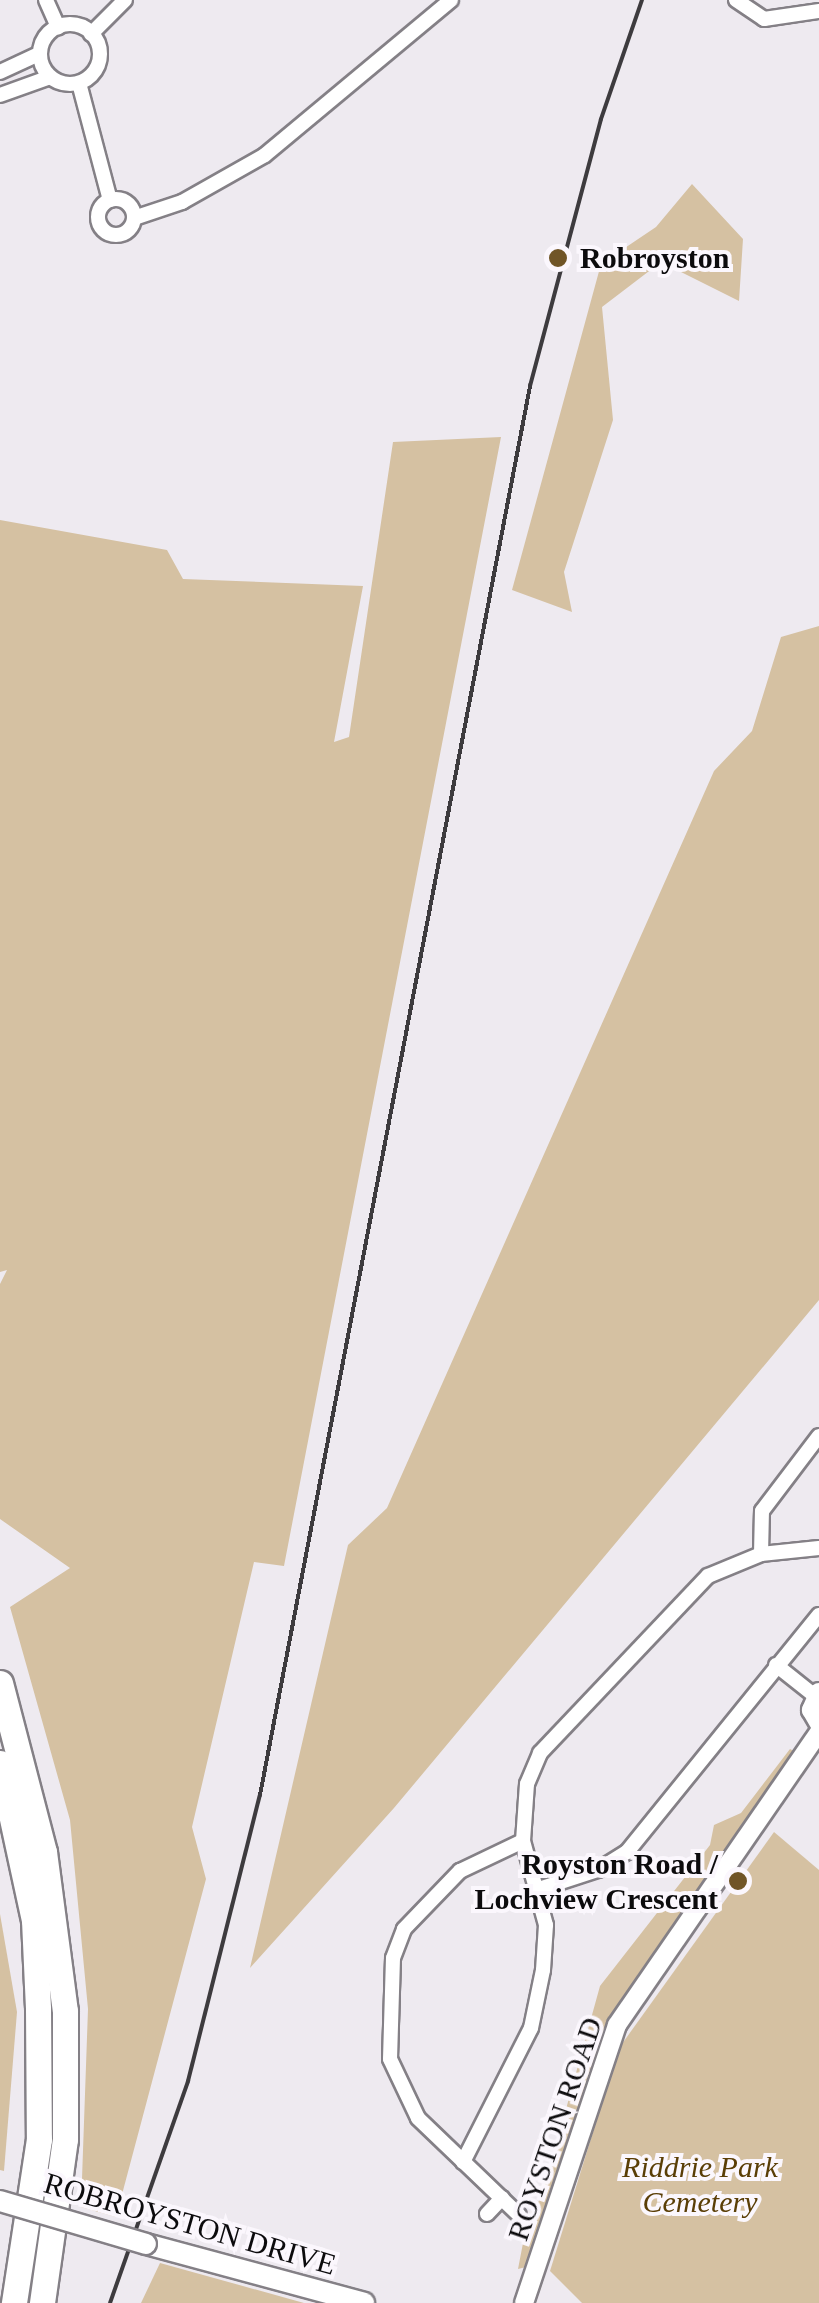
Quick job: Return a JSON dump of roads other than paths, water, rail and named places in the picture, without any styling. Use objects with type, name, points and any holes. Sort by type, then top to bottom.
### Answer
[{"type":"highway","points":[[0,1683],[44,1852],[64,1995],[65,2139],[42,2303]]},
{"type":"highway","points":[[0,1763],[32,1906],[38,2009],[38,2140],[14,2303]]},
{"type":"main road","name":"ROBROYSTON DRIVE","points":[[0,2201],[364,2303]]},
{"type":"street","points":[[46,0],[58,27]]},
{"type":"street","points":[[92,34],[125,0]]},
{"type":"street","points":[[110,200],[98,213],[103,230],[120,235],[134,218],[182,202],[265,155],[451,0]]},
{"type":"street","points":[[736,0],[764,20],[819,12]]},
{"type":"street","points":[[50,77],[40,54],[46,35],[58,27],[74,24],[92,34],[99,62],[78,83]]},
{"type":"street","points":[[0,72],[40,54]]},
{"type":"street","points":[[0,95],[50,77],[78,83]]},
{"type":"street","points":[[78,83],[110,200]]},
{"type":"street","points":[[110,200],[127,202],[134,218]]},
{"type":"street","points":[[761,1554],[762,1511],[819,1436]]},
{"type":"street","points":[[463,2162],[530,2028],[546,1926],[539,1888],[523,1841],[527,1784],[540,1753],[677,1602],[708,1576],[761,1554],[819,1548]]},
{"type":"street","points":[[539,1888],[598,1870],[627,1852],[819,1615]]},
{"type":"street","points":[[776,1665],[817,1694],[811,1710],[819,1724]]},
{"type":"street","name":"ROYSTON ROAD","points":[[524,2303],[617,2025],[819,1732]]},
{"type":"street","points":[[520,2214],[463,2162],[403,2097],[390,2058],[392,1958],[404,1929],[427,1899],[460,1871],[523,1841]]},
{"type":"street","points":[[487,2214],[502,2198]]},
{"type":"railway","points":[[110,2303],[188,2081],[260,1795],[530,386],[601,119],[642,0]]},
{"type":"place","name":"Robroyston","points":[[558,258]]},
{"type":"place","name":"Royston Road / Lochview Crescent","points":[[738,1881]]},
{"type":"park label","name":"Riddrie Park Cemetery","points":[[700,2184]]}]
